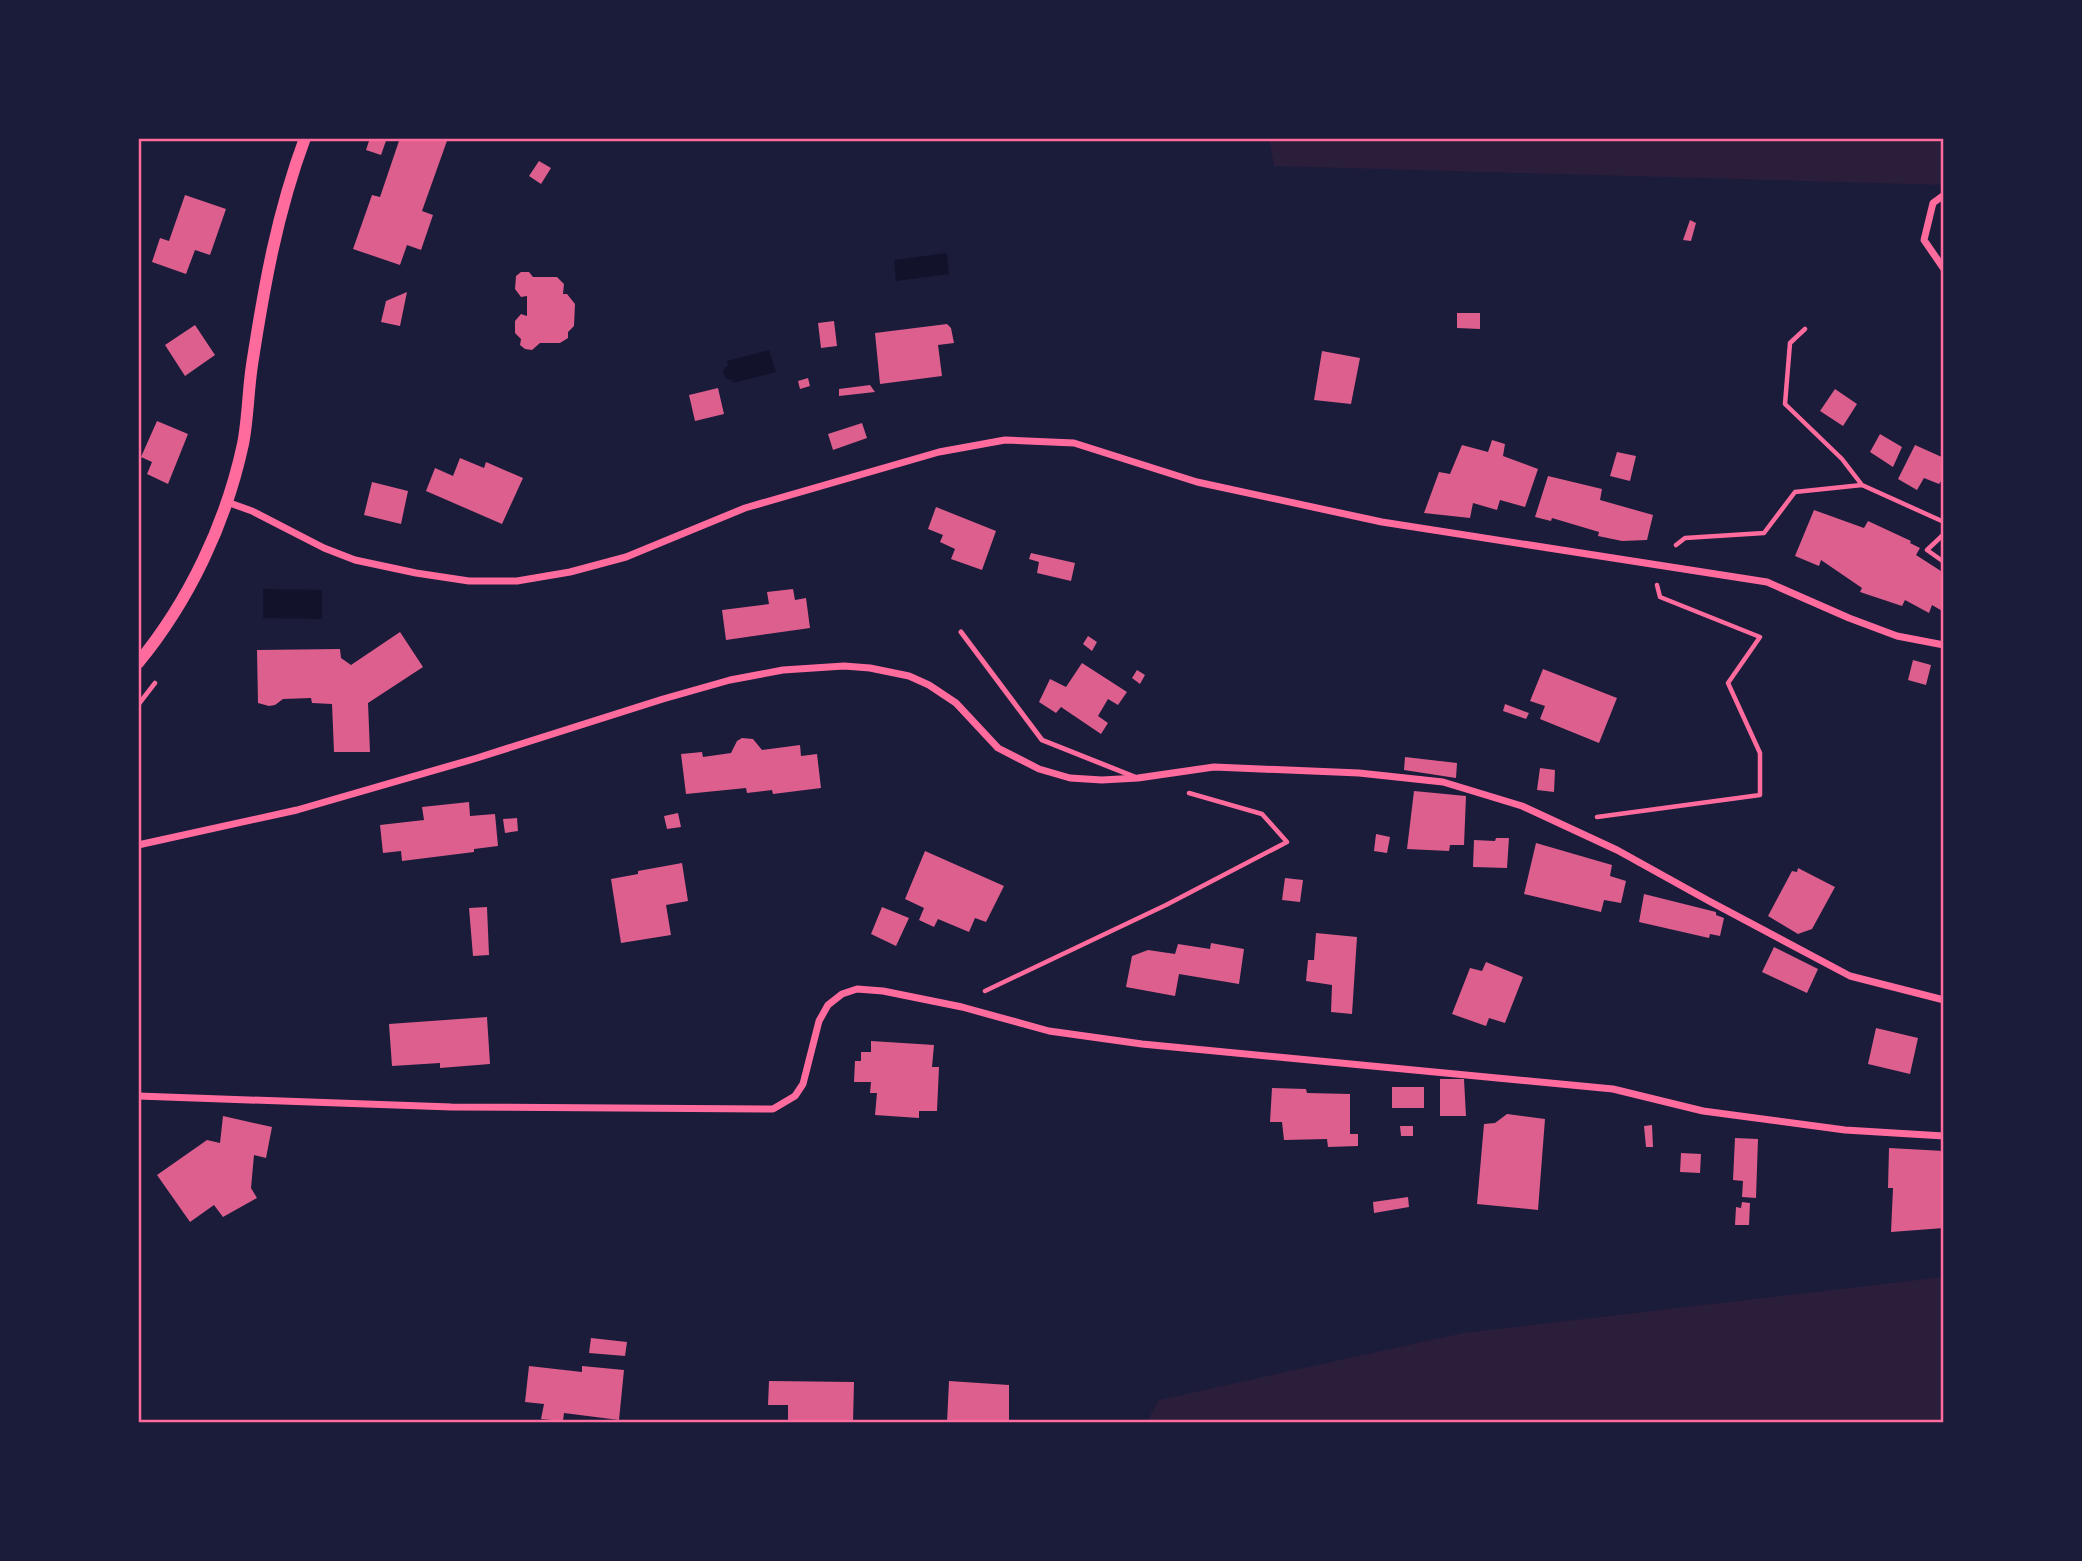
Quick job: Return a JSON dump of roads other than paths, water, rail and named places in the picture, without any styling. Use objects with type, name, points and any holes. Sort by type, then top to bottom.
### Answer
[{"type":"street","points":[[138,663],[165,629],[188,592],[227,502],[243,442],[252,368],[276,229],[305,138]]},
{"type":"street","points":[[1944,195],[1933,203],[1924,240],[1944,269]]},
{"type":"street","points":[[227,502],[252,511],[324,548],[355,560],[416,573],[469,580],[517,580],[570,572],[626,557],[745,508],[939,452],[1005,440],[1074,443],[1197,482],[1382,522],[1767,582],[1897,636],[1944,645]]},
{"type":"street","points":[[138,845],[297,810],[730,680],[783,670],[844,666],[870,668],[909,676],[929,685],[956,702],[998,748],[1039,769],[1070,778],[1138,778],[1214,767],[1359,773],[1443,782],[1522,806],[1617,850],[1850,976],[1944,1000]]},
{"type":"street","points":[[138,1096],[451,1107],[773,1109],[795,1096],[803,1084],[819,1021],[828,1005],[842,994],[857,989],[883,991],[962,1007],[1049,1031],[1142,1044],[1613,1089],[1703,1111],[1845,1130],[1944,1136]]},
{"type":"lane","points":[[961,632],[1042,740],[1138,778]]}]
